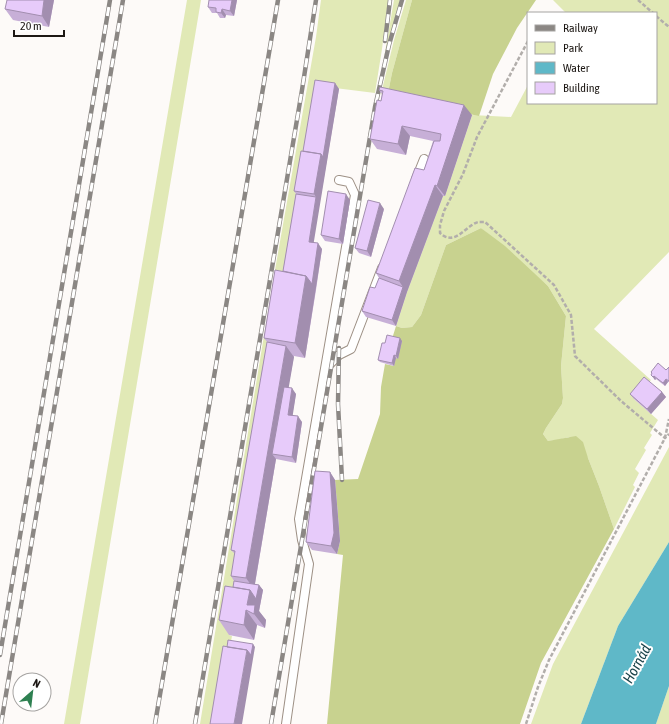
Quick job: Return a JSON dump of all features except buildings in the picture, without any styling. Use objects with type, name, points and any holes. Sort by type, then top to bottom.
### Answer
[{"type":"lane","points":[[413,188],[424,159]]},
{"type":"lane","points":[[286,724],[309,564],[302,540],[299,519],[355,194],[349,182],[339,180]]},
{"type":"lane","points":[[325,370],[339,355],[351,349],[385,261]]},
{"type":"path","points":[[638,0],[652,12]]},
{"type":"path","points":[[657,17],[669,27]]},
{"type":"path","points":[[527,42],[477,138],[463,174],[444,211],[440,225],[440,232],[445,237],[452,238],[478,222],[485,222],[554,284],[571,315],[575,356],[621,401],[665,438]]},
{"type":"path","points":[[526,724],[538,687],[549,660],[665,438],[669,419]]},
{"type":"path","points":[[665,438],[669,434]]},
{"type":"green space","points":[[187,0],[201,0],[80,724],[64,724]]},
{"type":"green space","points":[[321,0],[388,0],[375,93],[319,86],[243,561],[229,635],[232,636],[216,724],[200,724],[272,287],[316,37]]},
{"type":"green space","points":[[394,0],[400,0],[384,58]]},
{"type":"green space","points":[[406,0],[412,0],[392,73],[387,98],[381,94],[394,40]]},
{"type":"green space","points":[[412,0],[536,0],[517,28],[493,74],[479,116],[387,98],[392,73]]},
{"type":"green space","points":[[553,0],[669,0],[669,252],[594,329],[651,380],[634,399],[658,420],[650,433],[652,435],[644,448],[646,450],[635,469],[639,473],[633,485],[635,487],[614,529],[588,458],[569,437],[548,441],[543,434],[562,404],[561,366],[566,316],[548,286],[481,228],[446,245],[421,315],[412,327],[402,328],[396,326],[407,292],[443,196],[445,196],[472,115],[511,117],[527,87],[527,104],[657,104],[657,12],[565,12]]},
{"type":"green space","points":[[481,228],[505,246],[548,286],[566,316],[561,366],[562,404],[543,434],[548,441],[576,436],[583,442],[614,529],[541,663],[520,724],[327,724],[343,555],[337,554],[340,541],[335,480],[358,479],[380,414],[381,387],[385,364],[394,366],[392,339],[396,326],[402,328],[412,327],[421,315],[446,245]]},
{"type":"green space","points":[[669,447],[669,542],[618,626],[581,724],[531,724],[553,664]]},
{"type":"green space","points":[[669,686],[669,724],[656,724]]},
{"type":"water","name":"Hornád","points":[[669,542],[669,686],[656,724],[581,724],[618,626]]},
{"type":"railway","points":[[0,655],[110,0]]},
{"type":"railway","points":[[1,724],[123,0]]},
{"type":"railway","points":[[155,724],[278,0]]},
{"type":"railway","points":[[195,724],[316,0]]},
{"type":"railway","points":[[385,41],[390,0]]},
{"type":"railway","points":[[271,724],[375,107],[389,45],[402,0]]},
{"type":"railway","points":[[339,348],[338,404],[342,480]]}]
